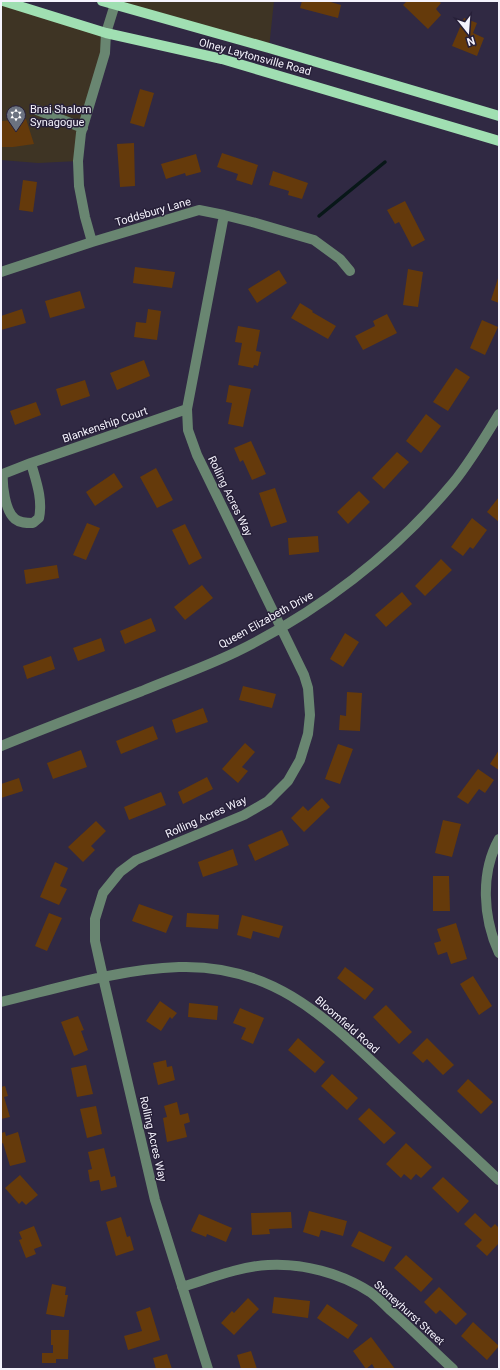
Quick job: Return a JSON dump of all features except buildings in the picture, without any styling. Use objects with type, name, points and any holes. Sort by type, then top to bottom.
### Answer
[{"type":"main road","name":"Olney Laytonsville Road","points":[[2,1],[23,6],[106,33],[222,58],[499,141]]},
{"type":"main road","name":"Olney Laytonsville Road","points":[[102,1],[115,3],[499,116]]},
{"type":"street","points":[[92,242],[85,217],[78,161],[83,128],[106,53],[106,33],[115,3]]},
{"type":"street","points":[[37,110],[83,128]]},
{"type":"street","name":"Toddsbury Lane","points":[[1,272],[92,242],[199,210],[224,215],[314,240],[340,259],[350,271]]},
{"type":"street","name":"Rolling Acres Way","points":[[208,1369],[155,1200],[95,941],[95,919],[104,893],[120,872],[136,860],[244,815],[268,801],[288,781],[300,760],[308,734],[310,715],[308,688],[304,675],[197,455],[188,430],[187,409],[224,215]]},
{"type":"street","name":"Blankenship Court","points":[[31,463],[40,494],[41,508],[39,518],[32,523],[21,523],[13,518],[4,493],[3,474],[31,463],[187,409]]},
{"type":"street","name":"Queen Elizabeth Drive","points":[[1,746],[198,669],[236,652],[280,628],[320,603],[352,580],[390,548],[417,521],[453,482],[481,443],[499,414]]},
{"type":"street","points":[[499,839],[488,868],[486,904],[489,925],[499,953]]},
{"type":"street","name":"Bloomfield Road","points":[[1,1002],[103,977],[145,969],[180,967],[210,968],[244,975],[281,990],[308,1006],[338,1030],[499,1180]]},
{"type":"street","name":"Stoneyhurst Street","points":[[182,1287],[239,1270],[267,1265],[299,1266],[328,1272],[370,1292],[453,1369]]},
{"type":"street","points":[[436,1369],[444,1361]]},
{"type":"shaded area","points":[[1,1],[106,33],[78,161],[38,163],[1,160]]},
{"type":"shaded area","points":[[116,1],[274,1],[269,48]]},
{"type":"waterway","points":[[319,216],[385,162]]},
{"type":"place","name":"Bnai Shalom Synagogue","points":[[16,132]]}]
